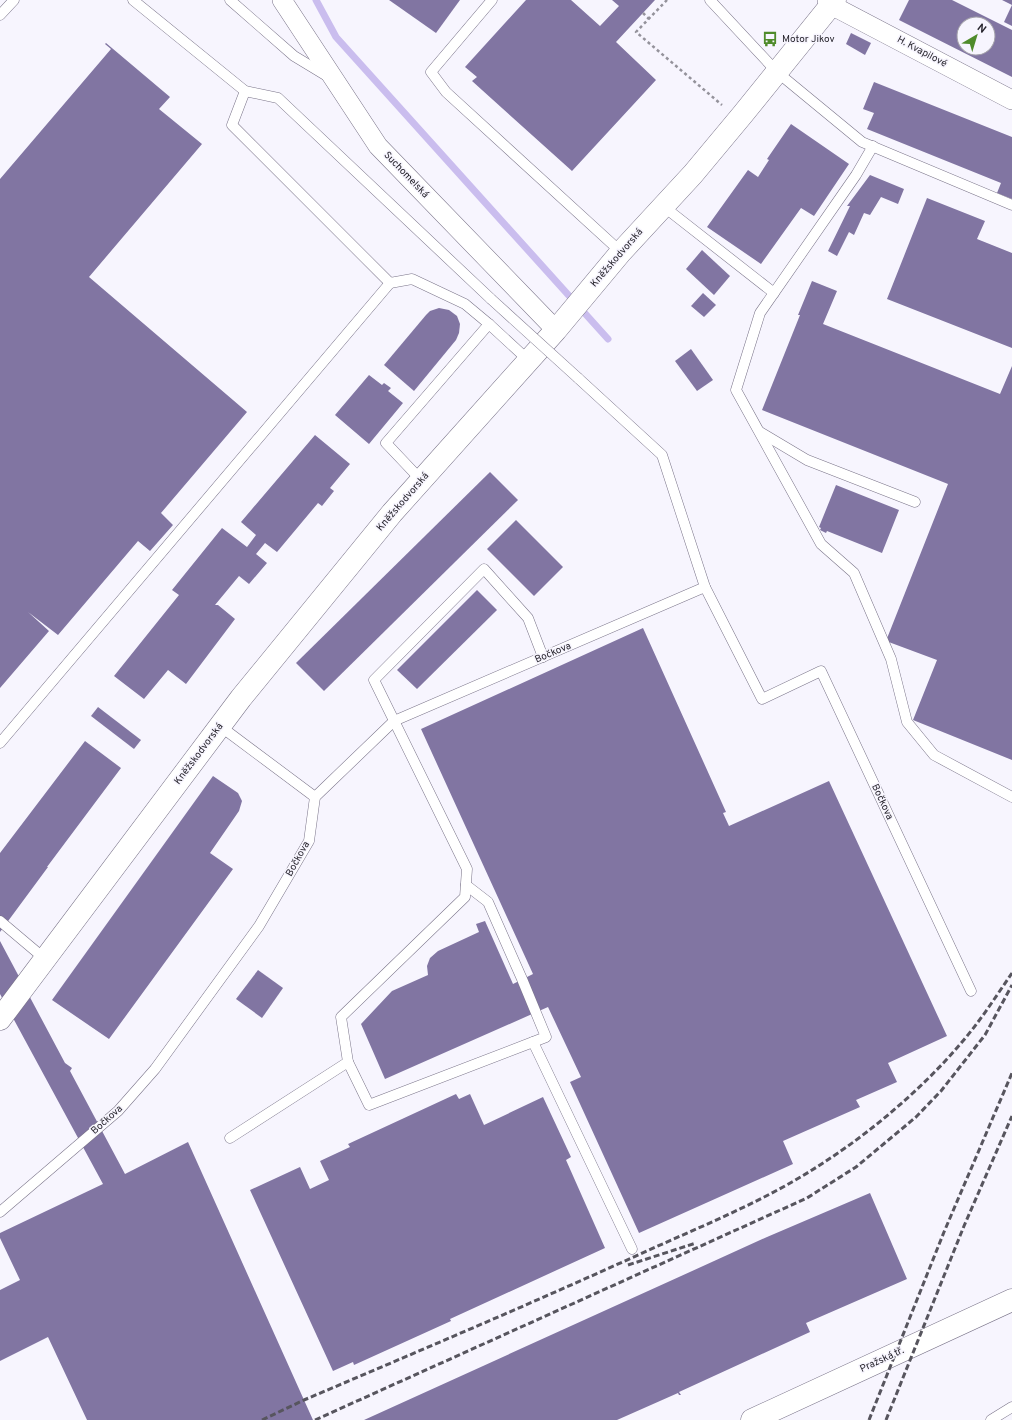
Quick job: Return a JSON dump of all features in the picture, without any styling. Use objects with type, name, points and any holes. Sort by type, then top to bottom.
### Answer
[{"type":"street","name":"Suchomelská","points":[[282,0],[378,146],[556,330]]},
{"type":"street","name":"Kněžskodvorská","points":[[0,1020],[246,691],[387,519],[556,330],[621,252],[698,168],[778,72],[831,2]]},
{"type":"street","name":"H. Kvapilové","points":[[831,2],[1012,100]]},
{"type":"street","name":"Pražská tř.","points":[[752,1420],[1012,1300]]},
{"type":"lane","points":[[0,15],[14,0]]},
{"type":"lane","points":[[133,0],[245,91],[278,98],[491,298],[662,455],[705,587]]},
{"type":"lane","points":[[230,0],[294,56],[336,82]]},
{"type":"lane","points":[[492,0],[431,72],[446,92],[621,252]]},
{"type":"lane","points":[[710,0],[778,72],[862,142],[1012,205]]},
{"type":"lane","points":[[245,91],[232,125],[390,283]]},
{"type":"lane","points":[[873,146],[856,175],[760,313],[736,390],[821,544],[854,573],[891,659],[908,722],[934,755],[1012,797]]},
{"type":"lane","points":[[663,206],[774,293]]},
{"type":"lane","points":[[0,742],[390,283],[412,279],[465,304],[528,360]]},
{"type":"lane","points":[[422,480],[386,443],[489,324]]},
{"type":"lane","points":[[758,431],[807,460],[915,502]]},
{"type":"lane","points":[[466,885],[488,902],[546,1037],[369,1105],[348,1062],[341,1017],[465,897],[467,869],[374,680],[484,569],[528,618],[544,657]]},
{"type":"lane","name":"Bočkova","points":[[0,1212],[118,1111],[155,1069],[259,926],[282,887],[309,841],[315,797],[394,721],[705,587],[762,699],[822,671],[971,992]]},
{"type":"lane","points":[[220,726],[315,797]]},
{"type":"lane","points":[[0,921],[45,959]]},
{"type":"lane","points":[[533,1042],[632,1249]]},
{"type":"lane","points":[[230,1138],[348,1062]]},
{"type":"lane","points":[[991,1420],[1012,1407]]},
{"type":"path","points":[[667,0],[636,32],[725,108]]},
{"type":"path","points":[[643,13],[649,19]]},
{"type":"building","points":[[389,0],[460,0],[436,33]]},
{"type":"building","points":[[526,0],[571,0],[600,26],[619,6],[612,0],[655,0],[616,42],[656,80],[572,171],[472,81],[477,77],[465,67]]},
{"type":"building","points":[[909,0],[952,0],[984,16],[956,16],[956,49],[899,20]]},
{"type":"building","points":[[1002,0],[1012,0],[1012,5]]},
{"type":"building","points":[[1012,5],[1012,26],[1004,22]]},
{"type":"building","points":[[996,22],[1012,30],[1012,77],[970,56],[996,56]]},
{"type":"building","points":[[851,33],[871,43],[865,55],[846,44]]},
{"type":"building","points":[[106,43],[170,97],[159,109],[202,144],[89,277],[247,412],[161,513],[173,525],[150,551],[138,541],[58,635],[28,612],[49,631],[0,688],[0,179],[111,49],[105,44]]},
{"type":"building","points":[[874,82],[1012,137],[1012,199],[997,193],[1001,183],[867,129],[874,113],[863,109]]},
{"type":"building","points":[[791,124],[849,164],[814,216],[801,208],[761,264],[707,227],[748,170],[758,177],[769,160],[767,159]]},
{"type":"building","points":[[870,175],[904,189],[898,204],[881,197],[870,215],[864,213],[854,235],[849,232],[837,256],[828,251],[850,206],[847,206]]},
{"type":"building","points":[[927,198],[985,221],[977,239],[1012,253],[1012,348],[887,299]]},
{"type":"building","points":[[702,250],[730,276],[714,295],[686,269]]},
{"type":"building","points":[[812,281],[837,291],[823,324],[1000,394],[1012,366],[1012,760],[913,720],[937,660],[886,641],[948,484],[762,410]]},
{"type":"building","points":[[703,293],[716,305],[704,317],[691,306]]},
{"type":"building","points":[[439,308],[449,310],[457,316],[460,324],[459,333],[456,340],[414,391],[384,365],[426,315],[430,311]]},
{"type":"building","points":[[691,349],[713,380],[697,391],[675,361]]},
{"type":"building","points":[[369,375],[382,385],[384,383],[391,388],[388,391],[403,403],[369,444],[335,415]]},
{"type":"building","points":[[315,435],[350,464],[330,488],[334,491],[322,506],[318,503],[277,552],[265,543],[256,554],[267,563],[249,584],[239,576],[215,605],[218,605],[235,619],[186,684],[168,670],[144,699],[114,676],[179,595],[172,590],[222,528],[247,547],[256,535],[241,522]]},
{"type":"building","points":[[490,472],[518,500],[324,691],[296,663]]},
{"type":"building","points":[[836,485],[899,510],[882,553],[827,531],[826,533],[820,530],[821,528],[819,527]]},
{"type":"building","points":[[516,520],[563,567],[534,596],[487,549]]},
{"type":"building","points":[[477,590],[497,610],[417,689],[397,670]]},
{"type":"building","points":[[643,628],[726,812],[723,813],[729,826],[829,781],[947,1036],[888,1063],[897,1082],[856,1100],[860,1107],[783,1141],[793,1164],[639,1233],[570,1082],[581,1077],[548,1007],[385,1079],[361,1024],[392,991],[428,975],[427,966],[430,958],[438,951],[479,932],[476,924],[485,921],[513,984],[533,974],[421,729]]},
{"type":"building","points":[[98,707],[141,740],[134,749],[91,716]]},
{"type":"building","points":[[85,741],[121,768],[0,932],[0,853]]},
{"type":"building","points":[[213,776],[238,793],[242,801],[239,811],[210,853],[233,869],[109,1039],[52,1000]]},
{"type":"building","points":[[0,941],[65,1063],[72,1068],[70,1071],[125,1174],[188,1142],[313,1420],[87,1420],[48,1337],[0,1361],[0,1290],[20,1280],[0,1238],[0,1233],[103,1184],[0,994]]},
{"type":"building","points":[[258,970],[283,988],[262,1018],[236,999]]},
{"type":"building","points":[[456,1094],[459,1099],[470,1094],[484,1125],[543,1097],[571,1157],[566,1160],[605,1248],[354,1365],[353,1362],[333,1371],[250,1190],[300,1167],[310,1189],[329,1180],[320,1161],[350,1147],[348,1144]]},
{"type":"building","points":[[870,1193],[907,1279],[806,1323],[810,1332],[679,1392],[681,1395],[678,1393],[617,1420],[364,1420],[767,1237]]},
{"type":"waterway","points":[[316,0],[336,37],[608,339]]},
{"type":"railway","points":[[262,1420],[304,1400],[717,1220],[784,1187],[826,1161],[867,1132],[908,1098],[963,1041],[1012,973]]},
{"type":"railway","points":[[315,1420],[807,1198],[856,1167],[916,1117],[941,1091],[985,1035],[1012,985]]},
{"type":"railway","points":[[869,1420],[944,1232],[1012,1073]]},
{"type":"railway","points":[[886,1420],[964,1226],[1012,1116]]},
{"type":"railway","points":[[628,1265],[696,1243]]},
{"type":"place","name":"Motor Jikov","points":[[770,39]]}]
